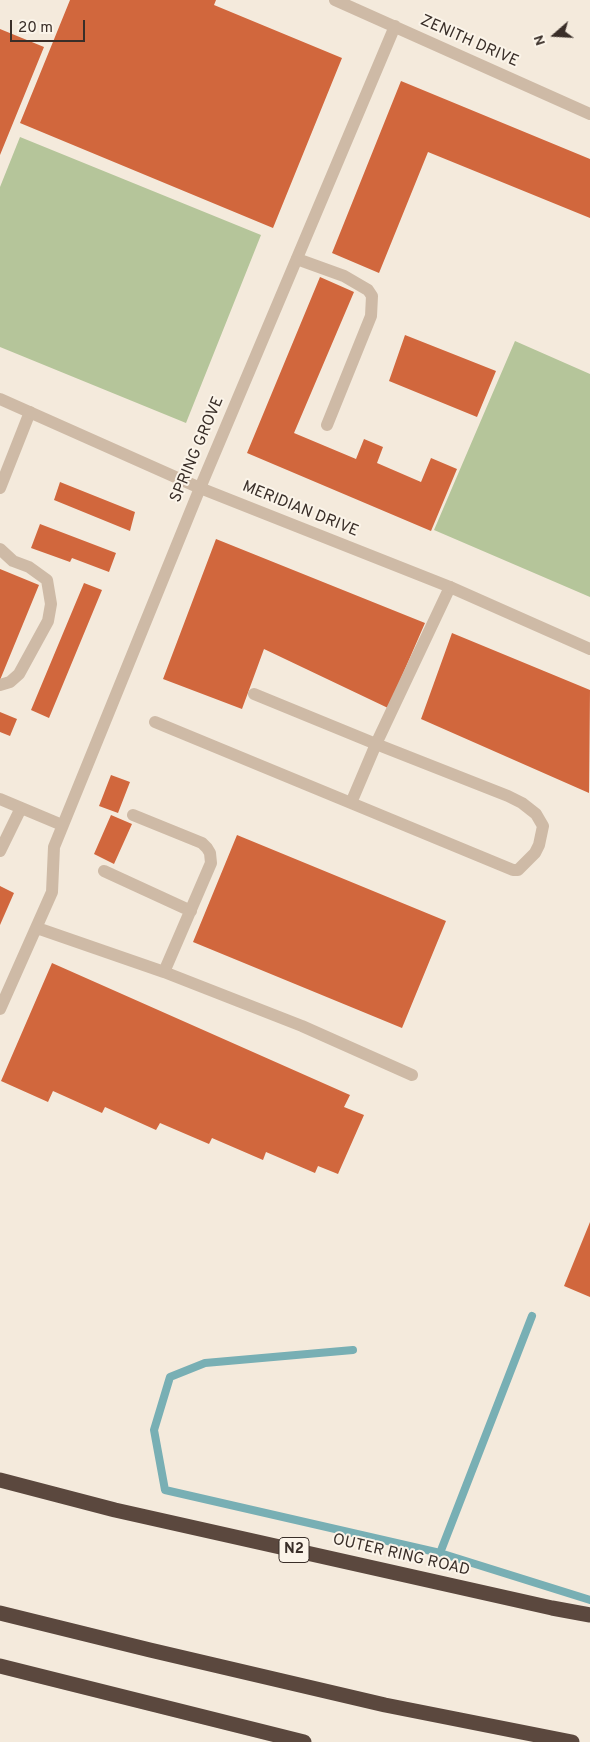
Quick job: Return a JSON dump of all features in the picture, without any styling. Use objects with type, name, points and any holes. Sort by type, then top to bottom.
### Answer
[{"type":"highway","name":"OUTER RING ROAD","points":[[0,1480],[116,1510],[590,1615]]},
{"type":"highway","points":[[552,1608],[590,1611]]},
{"type":"highway","points":[[0,1613],[385,1705],[572,1742]]},
{"type":"highway","points":[[0,1666],[304,1742]]},
{"type":"street","name":"ZENITH DRIVE","points":[[334,0],[590,114]]},
{"type":"street","name":"SPRING GROVE","points":[[37,928],[52,892],[54,846],[62,825],[200,488],[395,26]]},
{"type":"street","points":[[297,259],[344,276],[368,290],[372,296],[371,316],[327,425]]},
{"type":"street","name":"MERIDIAN DRIVE","points":[[0,399],[200,488],[450,587],[590,649]]},
{"type":"street","points":[[0,488],[4,466],[30,412]]},
{"type":"street","points":[[0,550],[13,561],[29,567],[47,580],[50,604],[48,621],[19,674],[10,682],[0,685]]},
{"type":"street","points":[[351,803],[376,744],[450,587]]},
{"type":"street","points":[[155,722],[513,870],[518,870],[535,853],[543,826],[536,814],[522,803],[254,694]]},
{"type":"street","points":[[0,799],[62,825]]},
{"type":"street","points":[[0,851],[21,808]]},
{"type":"street","points":[[133,816],[202,843],[210,853],[211,863],[164,972]]},
{"type":"street","points":[[104,871],[191,911]]},
{"type":"street","points":[[0,1009],[37,928],[164,972],[302,1026],[412,1075]]},
{"type":"green space","points":[[20,137],[261,235],[186,423],[0,347],[0,187]]},
{"type":"green space","points":[[515,341],[590,374],[590,597],[434,530]]},
{"type":"building","points":[[70,0],[216,0],[214,5],[342,58],[273,228],[20,123]]},
{"type":"building","points":[[0,29],[44,47],[0,155]]},
{"type":"building","points":[[401,81],[590,159],[590,218],[428,152],[379,273],[332,253]]},
{"type":"building","points":[[320,277],[354,292],[294,433],[356,459],[364,439],[383,447],[377,463],[421,482],[431,458],[457,469],[431,531],[247,453]]},
{"type":"building","points":[[405,335],[496,371],[477,417],[389,381]]},
{"type":"building","points":[[60,482],[135,512],[130,531],[54,500]]},
{"type":"building","points":[[40,524],[116,553],[109,572],[72,558],[70,562],[31,548]]},
{"type":"building","points":[[216,539],[425,623],[388,708],[264,649],[242,709],[163,679]]},
{"type":"building","points":[[0,569],[39,585],[0,680]]},
{"type":"building","points":[[84,583],[102,590],[49,718],[31,710]]},
{"type":"building","points":[[452,633],[590,690],[589,793],[421,719]]},
{"type":"building","points":[[0,712],[17,719],[10,736],[0,732]]},
{"type":"building","points":[[111,775],[130,782],[118,813],[99,806]]},
{"type":"building","points":[[111,815],[132,824],[114,864],[94,854]]},
{"type":"building","points":[[237,835],[446,921],[402,1028],[193,942]]},
{"type":"building","points":[[0,886],[14,893],[0,925]]},
{"type":"building","points":[[52,963],[350,1095],[344,1107],[364,1115],[338,1174],[318,1166],[315,1173],[266,1152],[263,1160],[212,1138],[209,1144],[160,1123],[156,1130],[105,1107],[102,1113],[53,1091],[48,1102],[1,1081]]},
{"type":"building","points":[[590,1222],[590,1297],[564,1286]]},
{"type":"waterway","points":[[440,1553],[532,1316]]},
{"type":"waterway","points":[[353,1350],[205,1363],[170,1377],[154,1430],[165,1490],[440,1553],[590,1600]]}]
